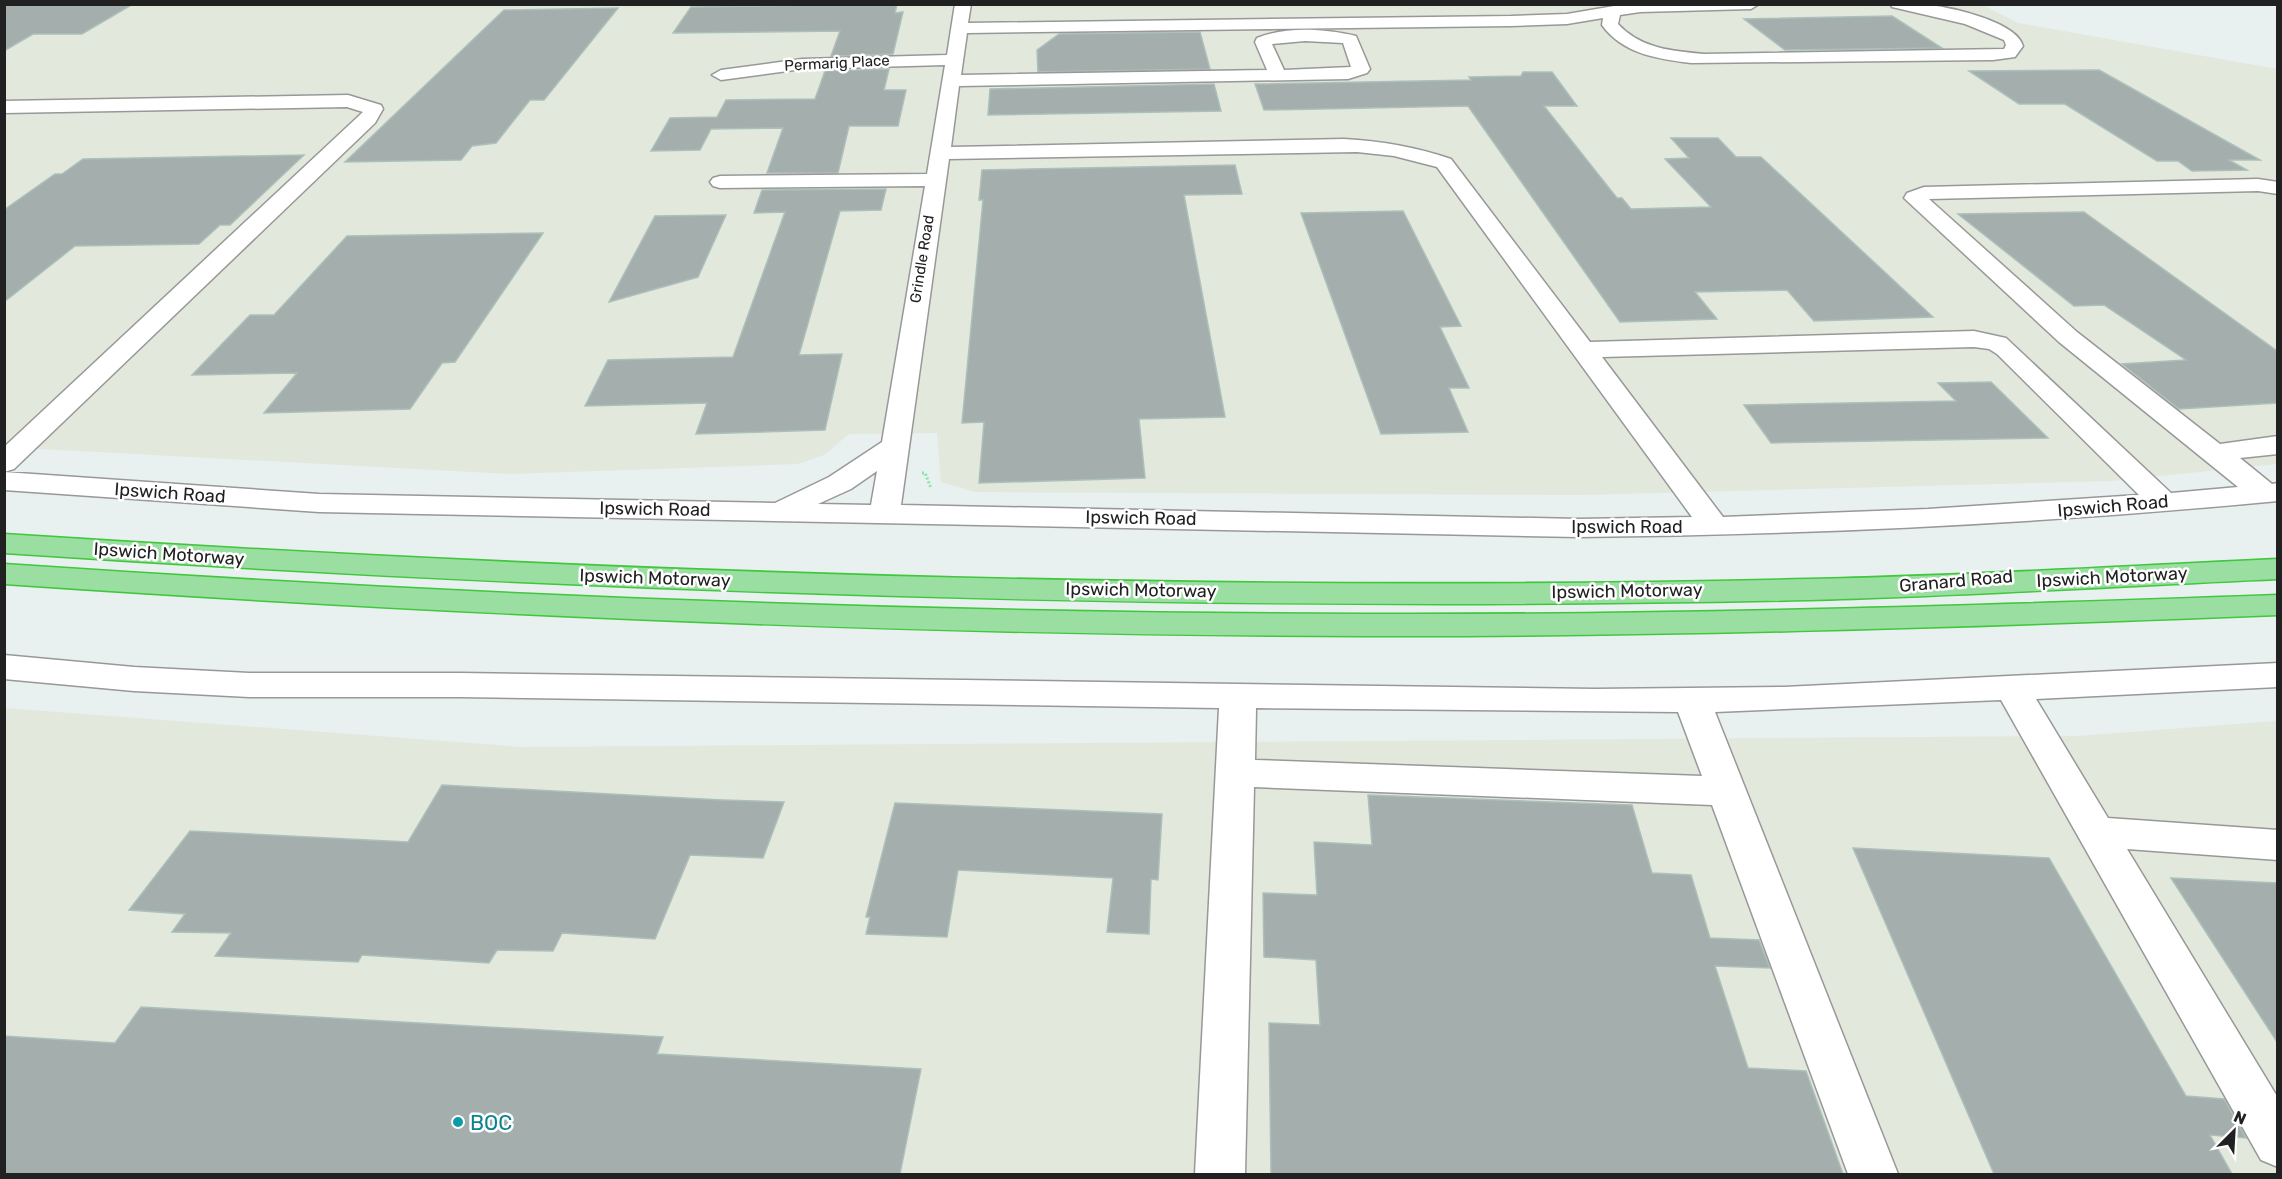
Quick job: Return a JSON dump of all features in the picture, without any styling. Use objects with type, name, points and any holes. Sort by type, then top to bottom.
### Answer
[{"type":"highway","name":"Ipswich Motorway","points":[[4,543],[357,565],[984,588],[1518,592],[1886,587],[2277,569]]},
{"type":"highway","name":"Granard Road","points":[[1886,587],[2277,548]]},
{"type":"highway","name":"Ipswich Motorway","points":[[4,574],[421,600],[878,618],[1125,623],[1598,623],[2041,614],[2277,605]]},
{"type":"street","name":"Grindle Road","points":[[885,513],[893,447],[963,4]]},
{"type":"street","points":[[960,28],[1567,19],[1618,12],[1751,4]]},
{"type":"street","points":[[1618,12],[1618,37],[1662,53],[1704,59],[1993,55],[2009,53],[2016,46],[2011,37],[1997,30],[1932,10],[1898,4]]},
{"type":"street","name":"Permarig Place","points":[[722,75],[811,63],[951,70],[1278,75],[1348,74],[1361,69],[1350,40],[1332,37],[1274,37],[1263,42],[1278,75]]},
{"type":"street","points":[[4,107],[348,101],[374,109],[368,119],[4,464]]},
{"type":"street","points":[[939,153],[1344,145],[1381,146],[1412,152],[1444,163],[1715,527]]},
{"type":"street","points":[[720,182],[934,180]]},
{"type":"street","points":[[2271,492],[2214,453],[2068,337],[1915,198],[1924,193],[2258,184],[2277,188]]},
{"type":"street","points":[[1583,350],[1974,339],[1997,344],[2006,349],[2163,502]]},
{"type":"street","points":[[2214,453],[2277,445]]},
{"type":"street","points":[[776,511],[840,483],[893,447]]},
{"type":"street","name":"Ipswich Road","points":[[4,481],[319,503],[1579,528],[1715,527],[2015,514],[2271,492]]},
{"type":"street","points":[[4,667],[134,679],[249,685],[460,685],[1427,700],[1784,699],[2277,675]]},
{"type":"street","points":[[2012,688],[2277,1144]]},
{"type":"street","points":[[1220,1174],[1238,697]]},
{"type":"street","points":[[1692,700],[1873,1174]]},
{"type":"street","points":[[1235,773],[1726,791]]},
{"type":"street","points":[[2096,832],[2277,845]]},
{"type":"shaded area","points":[[4,5],[1983,5],[2018,23],[2277,69],[2277,464],[2111,481],[1580,495],[975,492],[941,482],[937,433],[849,434],[824,455],[798,464],[510,474],[5,447]]},
{"type":"shaded area","points":[[4,708],[522,747],[2077,736],[2277,721],[2277,1174],[5,1174]]},
{"type":"building","points":[[4,4],[133,4],[82,34],[33,34],[4,51]]},
{"type":"building","points":[[897,4],[895,13],[903,12],[893,54],[831,56],[840,31],[673,33],[691,7]]},
{"type":"building","points":[[618,8],[544,100],[530,100],[496,143],[472,146],[461,160],[345,162],[504,10]]},
{"type":"building","points":[[1892,16],[1942,48],[1785,50],[1744,19]]},
{"type":"building","points":[[1200,32],[1210,69],[1038,72],[1037,50],[1059,34]]},
{"type":"building","points":[[889,69],[884,90],[906,90],[898,126],[849,126],[838,173],[767,173],[783,128],[711,129],[700,150],[651,151],[670,118],[717,117],[726,100],[815,99],[825,71]]},
{"type":"building","points":[[2099,70],[2260,160],[2229,160],[2247,170],[2192,171],[2178,161],[2157,161],[2065,104],[2019,104],[1969,71]]},
{"type":"building","points":[[1523,72],[1552,72],[1577,106],[1544,106],[1617,198],[1622,198],[1631,209],[1711,207],[1665,159],[1689,158],[1671,138],[1718,138],[1736,157],[1761,157],[1933,317],[1814,321],[1787,290],[1695,292],[1717,319],[1620,322],[1468,106],[1264,110],[1255,84],[1471,80],[1469,77],[1521,76]]},
{"type":"building","points":[[1214,84],[1221,111],[988,115],[990,89]]},
{"type":"building","points":[[304,155],[230,225],[220,225],[199,244],[75,246],[4,302],[4,210],[55,174],[62,174],[83,159]]},
{"type":"building","points":[[1235,165],[1242,194],[1184,195],[1225,417],[1139,419],[1145,478],[979,483],[984,422],[962,423],[983,200],[979,200],[982,170]]},
{"type":"building","points":[[886,189],[881,210],[840,211],[799,355],[842,354],[825,430],[696,434],[707,403],[585,406],[608,360],[733,357],[785,212],[754,213],[762,190]]},
{"type":"building","points":[[1403,211],[1461,326],[1440,327],[1469,388],[1449,388],[1468,432],[1381,434],[1301,213]]},
{"type":"building","points":[[2084,212],[2277,351],[2277,403],[2179,409],[2122,364],[2186,360],[2104,305],[2074,306],[1958,214]]},
{"type":"building","points":[[726,215],[698,277],[609,302],[655,216]]},
{"type":"building","points":[[543,233],[455,362],[442,363],[410,409],[264,413],[297,373],[192,375],[250,315],[274,315],[347,236]]},
{"type":"building","points":[[1991,382],[2048,438],[1771,443],[1744,405],[1956,401],[1938,383]]},
{"type":"building","points":[[442,785],[784,802],[763,858],[690,855],[655,939],[562,933],[553,951],[497,950],[489,963],[362,955],[358,962],[215,956],[231,933],[172,932],[185,914],[129,910],[190,831],[408,842]]},
{"type":"building","points":[[1368,795],[1632,805],[1652,873],[1691,875],[1710,938],[1759,940],[1770,968],[1715,966],[1748,1068],[1806,1071],[1843,1174],[1271,1174],[1269,1023],[1320,1025],[1316,960],[1264,957],[1263,893],[1317,895],[1314,842],[1372,845]]},
{"type":"building","points":[[895,803],[1162,814],[1158,880],[1151,879],[1149,934],[1107,932],[1113,878],[958,870],[947,937],[866,934],[870,917],[866,917]]},
{"type":"building","points":[[1853,848],[2049,858],[2186,1096],[2224,1099],[2246,1138],[2210,1135],[2232,1174],[1994,1174]]},
{"type":"building","points":[[2171,878],[2277,883],[2277,1042]]},
{"type":"building","name":"BOC","points":[[141,1007],[663,1037],[657,1054],[921,1069],[900,1174],[4,1174],[4,1036],[115,1043]]},
{"type":"place","name":"BOC","points":[[458,1122]]}]
